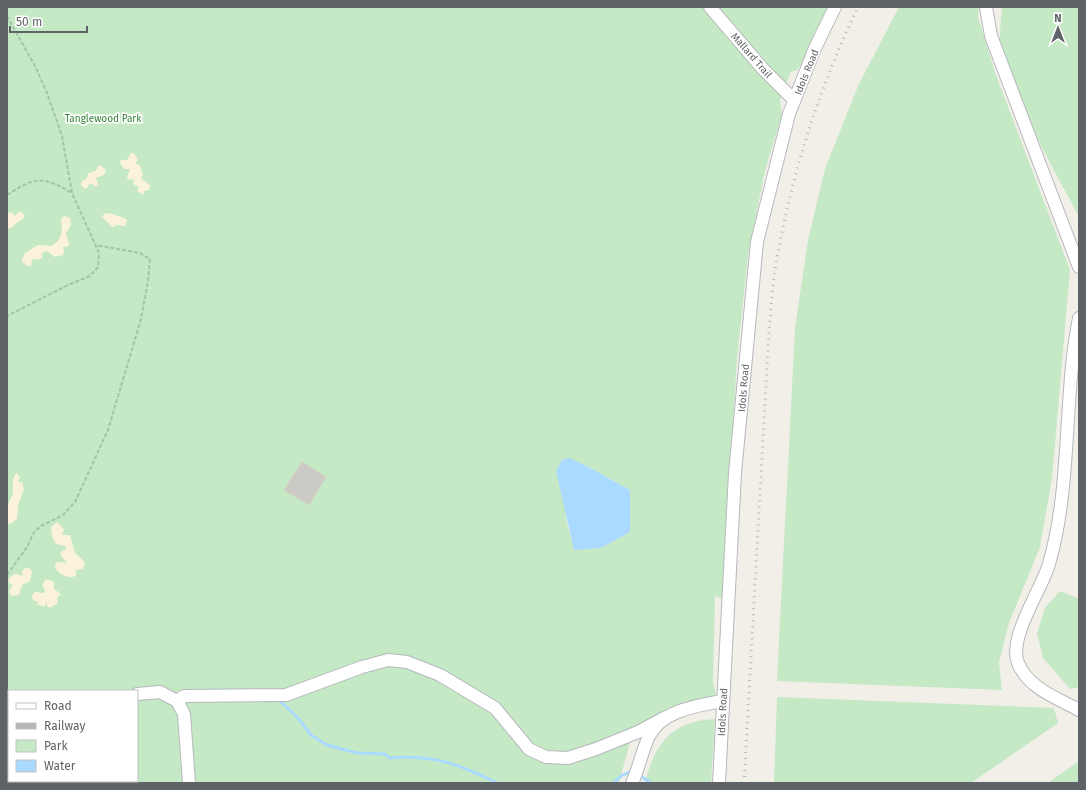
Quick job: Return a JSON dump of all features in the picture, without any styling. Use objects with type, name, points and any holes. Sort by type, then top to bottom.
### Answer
[{"type":"street","name":"Mallard Trail","points":[[710,7],[763,69],[794,100]]},
{"type":"street","name":"Idols Road","points":[[719,783],[722,700],[735,472],[757,242],[789,114],[815,48],[835,7]]},
{"type":"street","points":[[986,7],[991,36],[1079,267]]},
{"type":"street","points":[[1079,318],[1072,352],[1064,479],[1057,534],[1048,566],[1018,633],[1015,648],[1018,662],[1027,678],[1040,689],[1079,710]]},
{"type":"street","points":[[177,701],[184,696],[286,695],[362,667],[388,660],[406,662],[440,675],[495,708],[529,749],[546,757],[568,758],[596,750],[638,732],[666,717],[692,707],[722,700]]},
{"type":"street","points":[[138,694],[160,692],[177,701],[184,714],[189,783]]},
{"type":"street","points":[[632,783],[650,735],[666,717]]},
{"type":"path","points":[[7,16],[36,68],[53,110],[62,136],[72,193],[99,253],[98,267],[90,276],[68,285],[7,316]]},
{"type":"path","points":[[7,195],[34,181],[44,180],[57,184],[72,193]]},
{"type":"path","points":[[7,575],[27,547],[34,532],[41,526],[63,515],[75,502],[108,430],[141,319],[150,260],[140,253],[96,245]]},
{"type":"green space","name":"Tanglewood Park","points":[[7,7],[827,7],[802,64],[797,70],[791,72],[780,100],[782,114],[765,171],[748,255],[737,358],[723,599],[715,596],[713,681],[716,695],[685,703],[634,727],[619,783],[7,783]],"holes":[[[585,465],[630,490],[630,532],[601,548],[574,550],[567,523],[564,502]]]},
{"type":"green space","points":[[899,7],[979,7],[978,17],[996,75],[1070,270],[1052,478],[1040,547],[1009,623],[999,662],[1002,690],[777,681],[795,328],[808,240],[825,169],[858,86]]},
{"type":"green space","points":[[1002,7],[1079,7],[1079,217],[1040,144],[999,43]]},
{"type":"green space","points":[[1060,591],[1079,599],[1079,687],[1070,689],[1043,658],[1037,633],[1045,608]]},
{"type":"green space","points":[[777,697],[1054,708],[1058,723],[971,783],[774,783]]},
{"type":"green space","points":[[715,719],[711,783],[645,783],[654,756],[668,737],[687,724]]},
{"type":"green space","points":[[1079,761],[1079,783],[1048,783]]},
{"type":"sand","points":[[131,153],[134,153],[138,160],[135,163],[140,166],[143,174],[141,178],[150,185],[149,190],[144,191],[143,195],[137,191],[139,187],[133,184],[134,179],[129,180],[127,177],[130,169],[124,169],[120,163],[121,160],[127,160]]},
{"type":"sand","points":[[100,165],[106,170],[104,175],[96,178],[98,184],[96,187],[90,183],[85,189],[81,185],[82,181],[87,178],[88,173],[95,171]]},
{"type":"sand","points":[[19,211],[25,215],[23,219],[16,223],[13,227],[7,229],[7,213],[12,212],[15,216]]},
{"type":"sand","points":[[110,213],[127,220],[125,226],[117,225],[112,227],[102,217],[104,214]]},
{"type":"sand","points":[[64,216],[70,218],[71,225],[66,233],[69,244],[67,247],[63,247],[63,255],[55,257],[47,251],[42,253],[42,258],[38,260],[32,259],[31,266],[26,265],[22,261],[24,254],[38,245],[51,246],[58,240],[62,227],[61,219]]},
{"type":"sand","points":[[16,473],[20,477],[18,482],[22,482],[24,489],[18,505],[17,519],[10,524],[7,523],[7,511],[8,504],[13,494],[13,479]]},
{"type":"sand","points":[[57,522],[64,529],[62,535],[70,535],[75,553],[85,562],[83,569],[76,570],[76,576],[64,576],[55,568],[56,562],[67,563],[60,554],[66,549],[66,546],[56,544],[52,536],[51,527]]},
{"type":"sand","points":[[25,568],[29,568],[32,571],[30,581],[22,585],[19,595],[11,596],[9,591],[13,585],[8,582],[10,577],[16,574],[23,576],[22,571]]},
{"type":"sand","points":[[46,579],[54,582],[54,589],[61,594],[57,598],[58,603],[50,608],[47,606],[47,603],[44,607],[37,604],[38,601],[34,601],[32,598],[32,595],[35,592],[44,593],[45,590],[42,585]]},
{"type":"water","points":[[570,458],[630,490],[630,532],[601,548],[574,550],[556,471],[562,460]]},
{"type":"building","points":[[302,462],[326,477],[309,505],[284,490]]},
{"type":"waterway","points":[[279,700],[298,718],[311,735],[327,745],[357,753],[385,754],[389,758],[405,757],[432,759],[458,766],[497,783]]},
{"type":"waterway","points":[[613,783],[621,776],[632,771]]},
{"type":"waterway","points":[[642,777],[651,783]]},
{"type":"railway","points":[[744,783],[769,331],[775,270],[789,202],[807,136],[830,70],[858,7]]}]
